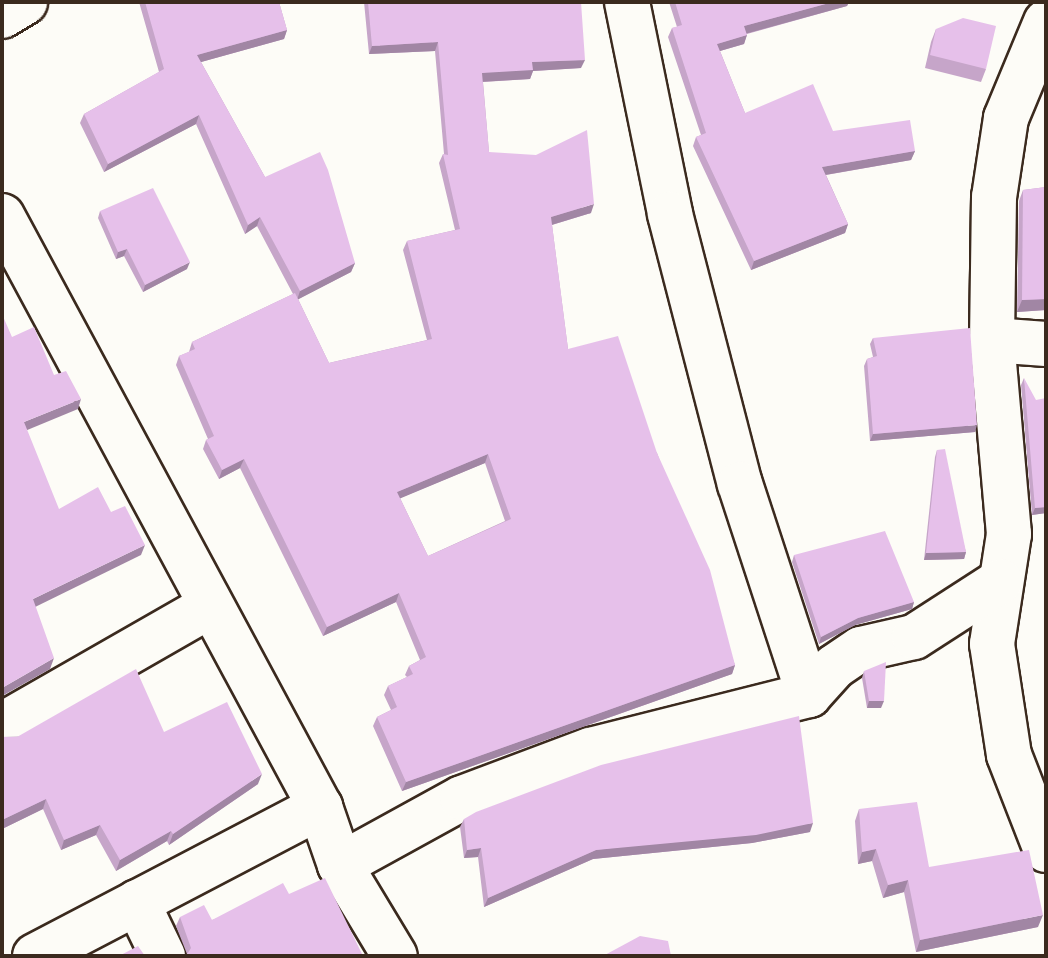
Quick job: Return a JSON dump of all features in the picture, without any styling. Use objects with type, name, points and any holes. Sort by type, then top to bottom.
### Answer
[{"type":"street","points":[[2,16],[25,2]]},
{"type":"street","points":[[627,2],[670,214],[736,469],[809,695]]},
{"type":"street","points":[[1046,22],[1006,118],[994,197],[992,340],[1009,534],[992,644],[1009,755],[1046,850]]},
{"type":"street","points":[[2,216],[320,807],[340,865],[395,956]]},
{"type":"street","points":[[992,340],[1046,344]]},
{"type":"street","points":[[340,865],[462,798],[590,750],[809,695],[834,667],[861,649],[914,637],[1001,581]]},
{"type":"street","points":[[2,725],[210,606]]},
{"type":"street","points":[[35,956],[320,807]]},
{"type":"street","points":[[137,902],[163,956]]},
{"type":"building","points":[[145,2],[279,2],[287,30],[197,55],[265,177],[320,152],[355,263],[300,291],[260,217],[248,225],[199,115],[108,164],[84,114],[164,69]]},
{"type":"building","points":[[368,2],[581,2],[585,60],[532,62],[533,70],[482,73],[489,152],[536,155],[587,130],[594,204],[551,217],[568,349],[618,336],[657,453],[710,570],[735,665],[406,782],[377,717],[397,707],[388,686],[413,674],[409,666],[426,657],[399,593],[327,627],[244,459],[222,470],[206,440],[214,436],[179,356],[195,349],[192,342],[295,293],[329,363],[432,339],[407,241],[460,229],[443,154],[448,155],[438,42],[372,46]],"holes":[[[488,454],[511,519],[428,556],[397,492]]]},
{"type":"building","points":[[675,2],[833,2],[744,26],[747,35],[717,44],[745,113],[813,84],[833,131],[910,120],[915,151],[822,167],[848,224],[754,261],[696,137],[706,133],[672,28],[682,25]]},
{"type":"building","points":[[963,18],[996,26],[986,69],[930,55],[936,29]]},
{"type":"building","points":[[1046,187],[1046,299],[1022,300],[1023,190]]},
{"type":"building","points":[[153,188],[190,262],[145,285],[127,249],[118,252],[100,211]]},
{"type":"building","points":[[2,314],[12,337],[34,327],[54,375],[66,371],[81,399],[24,422],[59,509],[98,487],[111,512],[125,506],[145,545],[33,599],[54,658],[2,688]]},
{"type":"building","points":[[970,328],[977,425],[873,434],[867,359],[877,356],[873,338]]},
{"type":"building","points":[[1024,378],[1036,400],[1046,398],[1046,507],[1035,508]]},
{"type":"building","points":[[945,449],[966,552],[926,553],[937,450]]},
{"type":"building","points":[[885,531],[914,602],[858,618],[821,637],[794,555]]},
{"type":"building","points":[[886,662],[884,701],[869,701],[864,671]]},
{"type":"building","points":[[136,669],[164,732],[227,702],[262,774],[173,834],[171,831],[120,860],[100,825],[64,840],[46,799],[2,820],[2,737],[17,737]]},
{"type":"building","points":[[799,716],[813,823],[756,835],[596,850],[488,898],[481,848],[467,850],[464,819],[601,765]]},
{"type":"building","points":[[917,802],[929,867],[1029,850],[1043,915],[920,940],[908,880],[888,885],[876,849],[862,852],[859,809]]},
{"type":"building","points":[[325,878],[363,956],[186,956],[191,948],[180,917],[204,905],[212,920],[283,883],[289,894]]},
{"type":"building","points":[[640,936],[668,941],[671,956],[603,956]]},
{"type":"building","points":[[138,946],[145,956],[119,956]]}]
